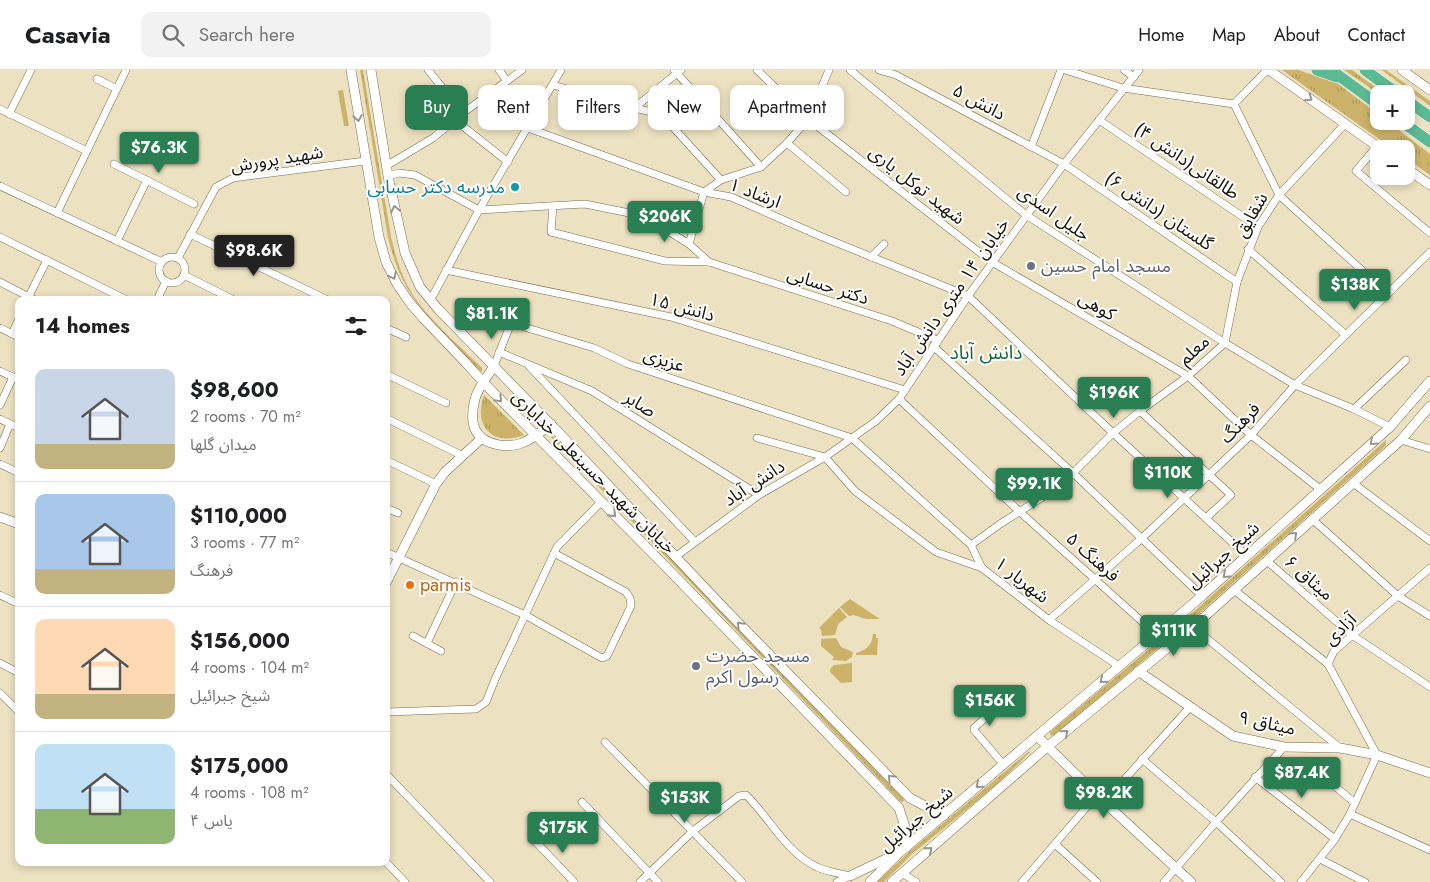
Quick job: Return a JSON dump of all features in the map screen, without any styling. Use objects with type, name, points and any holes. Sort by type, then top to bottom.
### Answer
[{"type":"highway","points":[[1317,70],[1342,79]]},
{"type":"highway","points":[[1332,70],[1370,99]]},
{"type":"highway","points":[[1364,70],[1385,85]]},
{"type":"highway","points":[[1415,106],[1430,117]]},
{"type":"highway","points":[[1413,130],[1428,142]]},
{"type":"street","points":[[9,114],[31,70]]},
{"type":"street","points":[[57,213],[126,70]]},
{"type":"street","name":"خیابان شهید حسینعلی خدایاری","points":[[351,70],[379,237],[386,262],[397,284],[410,303],[484,383],[669,570],[898,808],[905,827],[907,847]]},
{"type":"street","name":"خیابان شهید حسینعلی خدایاری","points":[[371,70],[387,171],[404,252],[420,288],[551,424],[675,557],[910,798],[944,816]]},
{"type":"street","points":[[428,70],[440,85]]},
{"type":"street","points":[[499,70],[507,81]]},
{"type":"street","points":[[468,109],[522,70]]},
{"type":"street","points":[[548,94],[561,70]]},
{"type":"street","name":"شهید توکل یاری","points":[[757,70],[773,85]]},
{"type":"street","points":[[823,85],[829,70]]},
{"type":"street","name":"جلیل اسدی","points":[[850,70],[1026,215],[1225,343],[1295,385],[1354,409],[1390,427]]},
{"type":"street","name":"دانش ۵","points":[[879,70],[896,75],[1064,164]]},
{"type":"street","points":[[1031,146],[1063,70],[1123,88],[1234,104]]},
{"type":"street","points":[[1124,70],[1134,77]]},
{"type":"street","name":"خیابان ۱۴ متری دانش آباد","points":[[852,438],[876,421],[899,399],[935,343],[1026,215],[1123,88],[1140,70]]},
{"type":"street","points":[[1234,104],[1268,70],[1370,141]]},
{"type":"street","points":[[1402,70],[1430,90]]},
{"type":"street","points":[[638,105],[678,71],[761,167]]},
{"type":"street","points":[[97,79],[117,88]]},
{"type":"street","points":[[553,85],[558,86]]},
{"type":"street","points":[[1234,104],[1280,195],[1388,294]]},
{"type":"street","points":[[638,109],[661,114],[721,180]]},
{"type":"street","points":[[0,110],[87,151]]},
{"type":"street","name":"طالقانی(دانش ۴)","points":[[1099,120],[1258,227]]},
{"type":"street","name":"شقایق","points":[[1225,343],[1236,282],[1258,227],[1280,195],[1345,124]]},
{"type":"street","points":[[387,171],[442,130]]},
{"type":"street","points":[[468,130],[508,162]]},
{"type":"street","points":[[431,299],[479,210],[527,130]]},
{"type":"street","name":"ارشاد ۱","points":[[534,130],[704,192],[731,197],[968,296]]},
{"type":"street","points":[[689,244],[704,192],[721,180],[761,167],[798,130]]},
{"type":"street","name":"شهید توکل یاری","points":[[822,130],[992,262]]},
{"type":"street","points":[[787,143],[846,192]]},
{"type":"street","points":[[1370,156],[1356,171],[1370,183]]},
{"type":"street","name":"شهید پرورش","points":[[178,258],[216,186],[232,178],[365,161]]},
{"type":"street","points":[[114,164],[194,204]]},
{"type":"street","name":"گلستان (دانش ۶)","points":[[1064,164],[1236,282]]},
{"type":"street","points":[[387,171],[415,175],[479,210]]},
{"type":"street","points":[[1415,174],[1430,185]]},
{"type":"street","points":[[117,241],[147,180]]},
{"type":"street","points":[[1373,185],[1430,233]]},
{"type":"street","points":[[0,186],[162,262]]},
{"type":"street","name":"دکتر حسابی","points":[[479,210],[585,204],[644,216],[689,244],[709,262]]},
{"type":"street","name":"دکتر حسابی","points":[[552,206],[551,232],[665,261],[709,262],[892,321],[935,343],[1202,596]]},
{"type":"street","points":[[190,234],[320,296]]},
{"type":"street","points":[[0,237],[119,296]]},
{"type":"street","points":[[872,257],[884,244]]},
{"type":"street","points":[[1248,249],[1346,335]]},
{"type":"street","name":"فرهنگ","points":[[1049,620],[1142,538],[1251,435],[1295,385],[1430,252]]},
{"type":"street","points":[[169,257],[178,258],[184,263],[184,276],[174,283],[166,281],[160,275],[162,262],[169,257]]},
{"type":"street","points":[[31,296],[47,260]]},
{"type":"street","name":"کوهی","points":[[992,262],[1188,376],[1251,435],[1320,489]]},
{"type":"street","name":"دانش ۱۵","points":[[446,270],[672,317],[904,390]]},
{"type":"street","points":[[184,276],[226,296]]},
{"type":"street","points":[[160,296],[166,281]]},
{"type":"street","points":[[0,282],[25,296]]},
{"type":"street","points":[[968,296],[1247,556]]},
{"type":"street","name":"عزیزی","points":[[494,366],[511,323],[594,348],[628,364],[852,438]]},
{"type":"street","points":[[0,328],[15,336]]},
{"type":"street","points":[[390,330],[406,337]]},
{"type":"street","name":"معلم","points":[[971,545],[1048,493],[1072,473],[1113,433],[1188,376],[1225,343]]},
{"type":"street","name":"صابر","points":[[499,352],[592,391],[759,495]]},
{"type":"street","points":[[1354,409],[1406,360]]},
{"type":"street","points":[[527,364],[695,542]]},
{"type":"street","points":[[494,366],[477,394],[473,415],[476,431],[481,439],[494,444],[513,445],[536,436],[551,424]]},
{"type":"street","points":[[0,371],[15,378]]},
{"type":"street","points":[[390,376],[446,403]]},
{"type":"street","points":[[0,405],[15,380]]},
{"type":"street","name":"شیخ جبرائیل","points":[[870,882],[900,853],[1247,556],[1390,427],[1430,381]]},
{"type":"street","name":"فرهنگ ۵","points":[[899,399],[1020,512],[1157,635]]},
{"type":"street","name":"شیخ جبرائیل","points":[[892,882],[1047,747],[1193,627],[1401,440],[1430,406]]},
{"type":"street","points":[[1140,411],[1231,495],[1206,518]]},
{"type":"street","points":[[0,419],[15,426]]},
{"type":"street","points":[[390,420],[463,456]]},
{"type":"street","points":[[0,448],[10,424]]},
{"type":"street","points":[[757,438],[825,457]]},
{"type":"street","points":[[852,438],[971,545],[982,568]]},
{"type":"street","name":"دانش آباد","points":[[675,557],[759,495],[825,457],[852,438]]},
{"type":"street","points":[[390,575],[436,484],[445,472],[481,439]]},
{"type":"street","points":[[1401,440],[1430,449]]},
{"type":"street","name":"شهریار ۱","points":[[825,457],[855,491],[936,552],[982,568],[1049,620],[1119,666]]},
{"type":"street","points":[[390,462],[436,484]]},
{"type":"street","points":[[0,464],[15,471]]},
{"type":"street","points":[[1353,483],[1430,541]]},
{"type":"street","points":[[390,712],[476,709],[482,706],[486,702],[557,546],[601,502]]},
{"type":"street","points":[[390,510],[398,513]]},
{"type":"street","points":[[0,517],[15,523]]},
{"type":"street","points":[[1312,519],[1398,596],[1430,616]]},
{"type":"street","points":[[390,554],[456,582],[525,615],[602,658],[610,653],[631,606],[630,598],[626,592],[554,552]]},
{"type":"street","name":"میثاق ۶","points":[[1267,561],[1352,635],[1430,687]]},
{"type":"street","name":"آزادی","points":[[1377,755],[1328,664],[1334,652],[1352,635],[1430,568]]},
{"type":"street","points":[[427,644],[456,582]]},
{"type":"street","points":[[1234,590],[1328,664]]},
{"type":"street","points":[[0,595],[15,602]]},
{"type":"street","points":[[1193,627],[1340,748]]},
{"type":"street","points":[[412,636],[441,651]]},
{"type":"street","points":[[0,663],[15,671]]},
{"type":"street","name":"میثاق ۹","points":[[1138,671],[1233,736],[1284,747],[1340,748],[1377,755],[1429,769]]},
{"type":"street","points":[[0,693],[15,708]]},
{"type":"street","points":[[1003,764],[974,728],[1014,693]]},
{"type":"street","points":[[1104,802],[1190,707]]},
{"type":"street","points":[[1037,736],[1104,802],[1191,882]]},
{"type":"street","points":[[605,742],[742,882]]},
{"type":"street","points":[[1164,882],[1255,777],[1284,747]]},
{"type":"street","points":[[1301,882],[1334,839],[1350,814],[1377,755]]},
{"type":"street","points":[[1142,759],[1216,822],[1281,882]]},
{"type":"street","points":[[1255,777],[1334,839]]},
{"type":"street","points":[[390,778],[490,882]]},
{"type":"street","points":[[1331,783],[1355,803]]},
{"type":"street","points":[[640,882],[693,831],[739,796],[746,795],[805,860],[818,868],[850,876],[859,882]]},
{"type":"street","points":[[1022,882],[1097,795]]},
{"type":"street","points":[[898,808],[905,806],[910,798]]},
{"type":"street","points":[[582,802],[658,882]]},
{"type":"street","points":[[1350,814],[1430,850]]},
{"type":"street","points":[[536,842],[574,882]]},
{"type":"street","points":[[1056,844],[1098,882]]},
{"type":"street","points":[[837,882],[900,853]]},
{"type":"street","points":[[1320,858],[1365,882]]},
{"type":"street","points":[[390,866],[405,882]]},
{"type":"street","points":[[902,873],[916,882]]},
{"type":"green space","points":[[360,70],[363,70],[391,237],[403,276],[410,291],[422,308],[482,368],[482,372],[471,363],[421,308],[412,296],[398,270],[388,237]]},
{"type":"green space","points":[[1282,70],[1298,70],[1337,83],[1370,108],[1370,130],[1399,130],[1412,140],[1380,140]]},
{"type":"green space","points":[[1344,70],[1352,70],[1373,85],[1370,85],[1370,88]]},
{"type":"green space","points":[[1382,70],[1386,70],[1407,85],[1402,85]]},
{"type":"green space","points":[[343,90],[349,126],[344,126],[338,91]]},
{"type":"green space","points":[[1415,90],[1430,101],[1430,106],[1415,95]]},
{"type":"green space","points":[[1415,142],[1430,154],[1430,175],[1415,164]]},
{"type":"green space","points":[[484,395],[524,435],[503,438],[494,436],[488,431],[483,424],[481,416]]},
{"type":"green space","points":[[553,436],[655,539],[699,588],[903,798],[902,802],[551,437]]},
{"type":"green space","points":[[1386,440],[1386,445],[1379,452],[1201,612],[1054,736],[1050,735],[1050,732],[1198,608]]},
{"type":"green space","points":[[850,599],[880,619],[849,616],[840,607]]},
{"type":"green space","points":[[839,608],[847,617],[838,624],[835,635],[822,636],[821,629],[819,628]]},
{"type":"green space","points":[[873,634],[876,634],[876,638],[878,638],[877,655],[856,655],[856,653],[868,646]]},
{"type":"green space","points":[[836,638],[841,647],[853,652],[852,657],[846,661],[832,660],[834,657],[821,646],[821,639]]},
{"type":"green space","points":[[852,663],[852,682],[841,683],[830,672],[834,665]]},
{"type":"green space","points":[[1031,751],[998,784],[912,854],[884,882],[877,882],[910,851]]},
{"type":"place","name":"مدرسه دکتر حسابی","points":[[515,187]]},
{"type":"place","name":"مسجد امام حسین","points":[[1031,266]]},
{"type":"place","name":"parmis","points":[[410,585]]},
{"type":"place","name":"مسجد حضرت رسول اکرم","points":[[696,666]]},
{"type":"district","name":"دانش آباد","points":[[986,352]]}]
